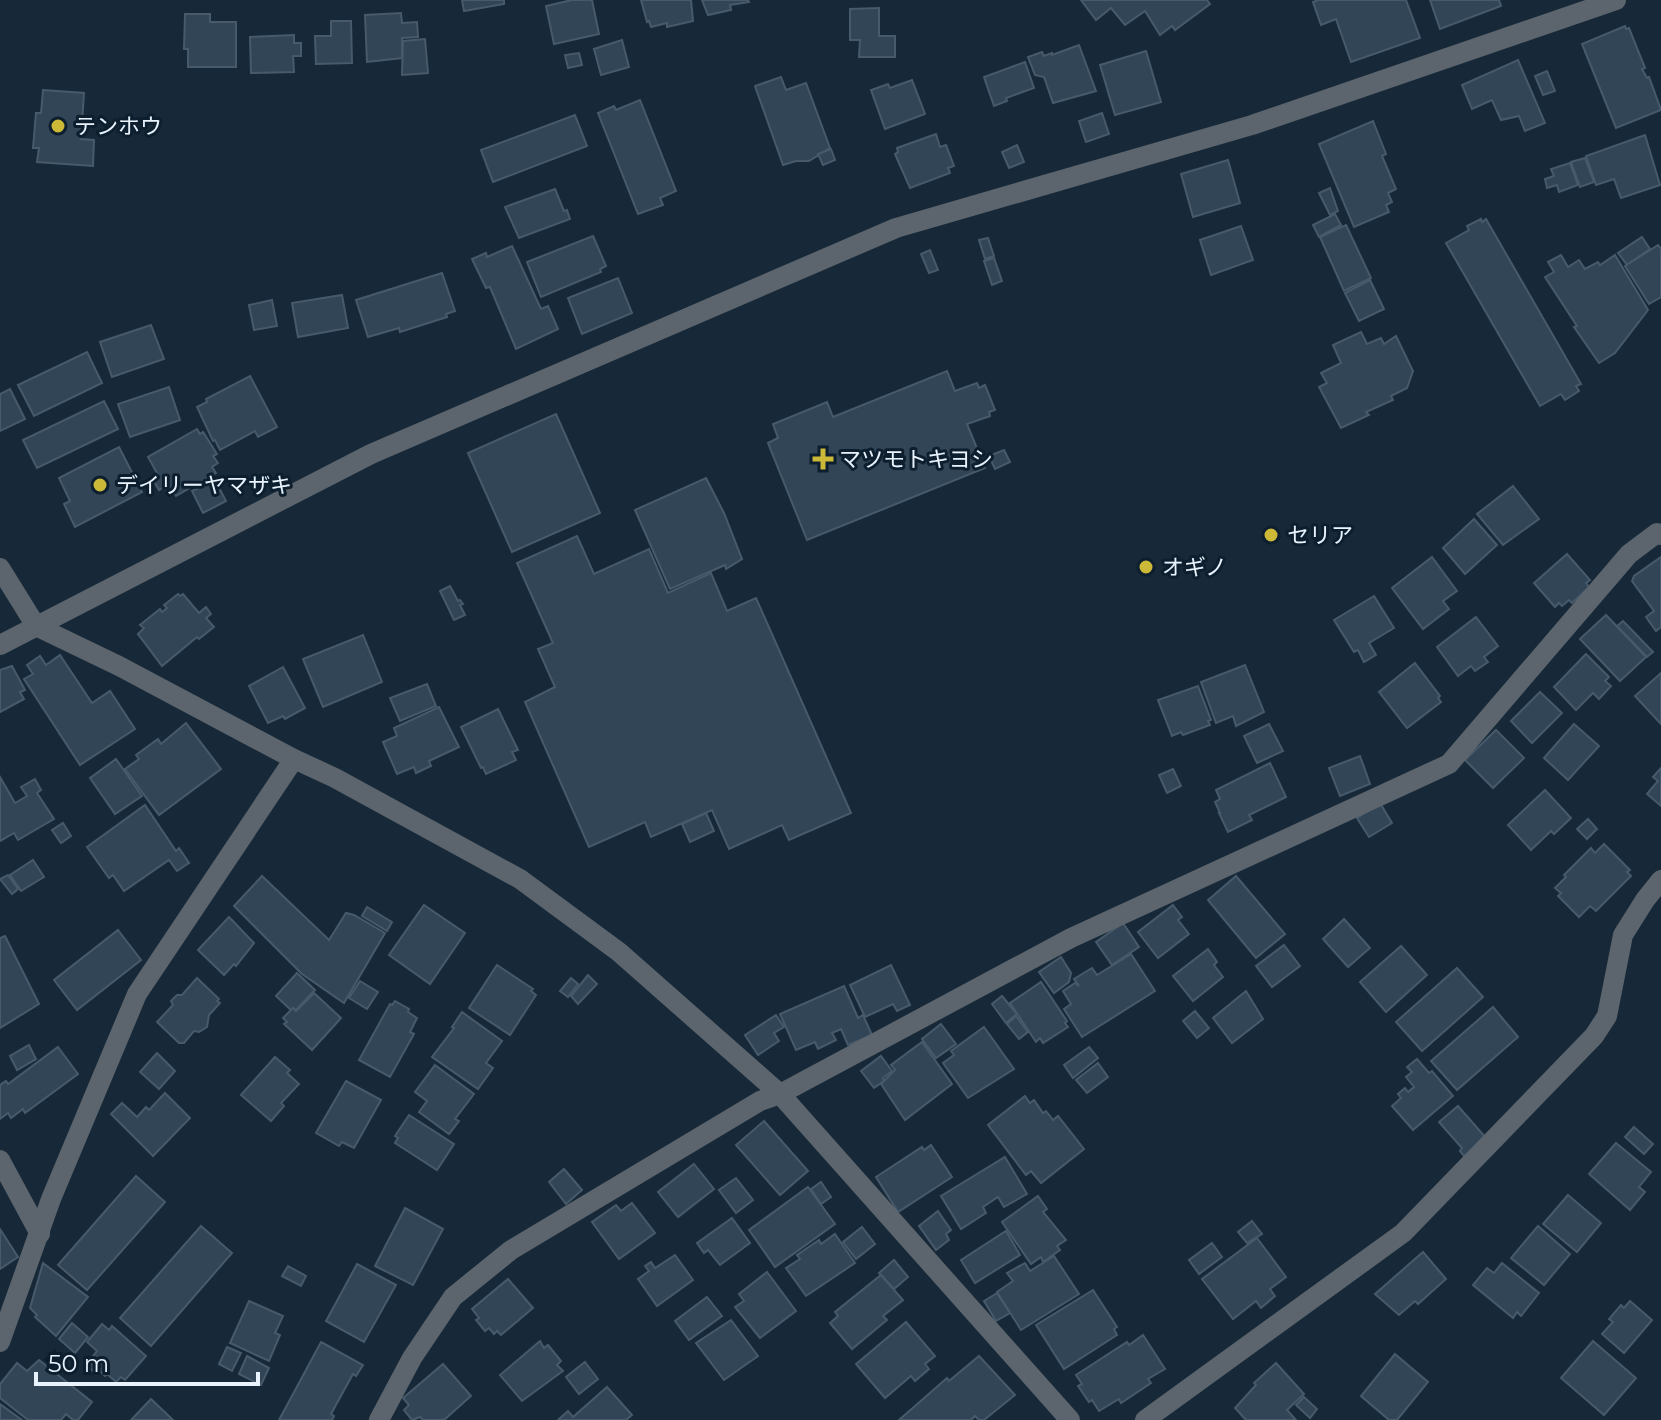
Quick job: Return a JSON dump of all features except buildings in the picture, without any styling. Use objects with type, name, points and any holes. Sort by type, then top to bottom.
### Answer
[{"type":"street","points":[[0,645],[371,454],[896,228],[1252,125],[1616,0]]},
{"type":"street","points":[[379,1420],[412,1358],[453,1297],[511,1250],[760,1101],[780,1094],[1071,938],[1449,764],[1629,554],[1657,533],[1661,535]]},
{"type":"street","points":[[0,568],[36,626],[335,778],[520,879],[619,952],[780,1094],[1070,1420]]},
{"type":"street","points":[[0,1342],[51,1199],[137,994],[294,759]]},
{"type":"street","points":[[1145,1420],[1403,1233],[1594,1036],[1607,1016],[1623,935],[1661,880]]},
{"type":"street","points":[[0,1160],[40,1234]]},
{"type":"place","name":"テンホウ","points":[[58,126]]},
{"type":"place","name":"マツモトキヨシ","points":[[823,459]]},
{"type":"place","name":"デイリーヤマザキ","points":[[100,485]]},
{"type":"place","name":"セリア","points":[[1271,535]]},
{"type":"place","name":"オギノ","points":[[1146,567]]}]
